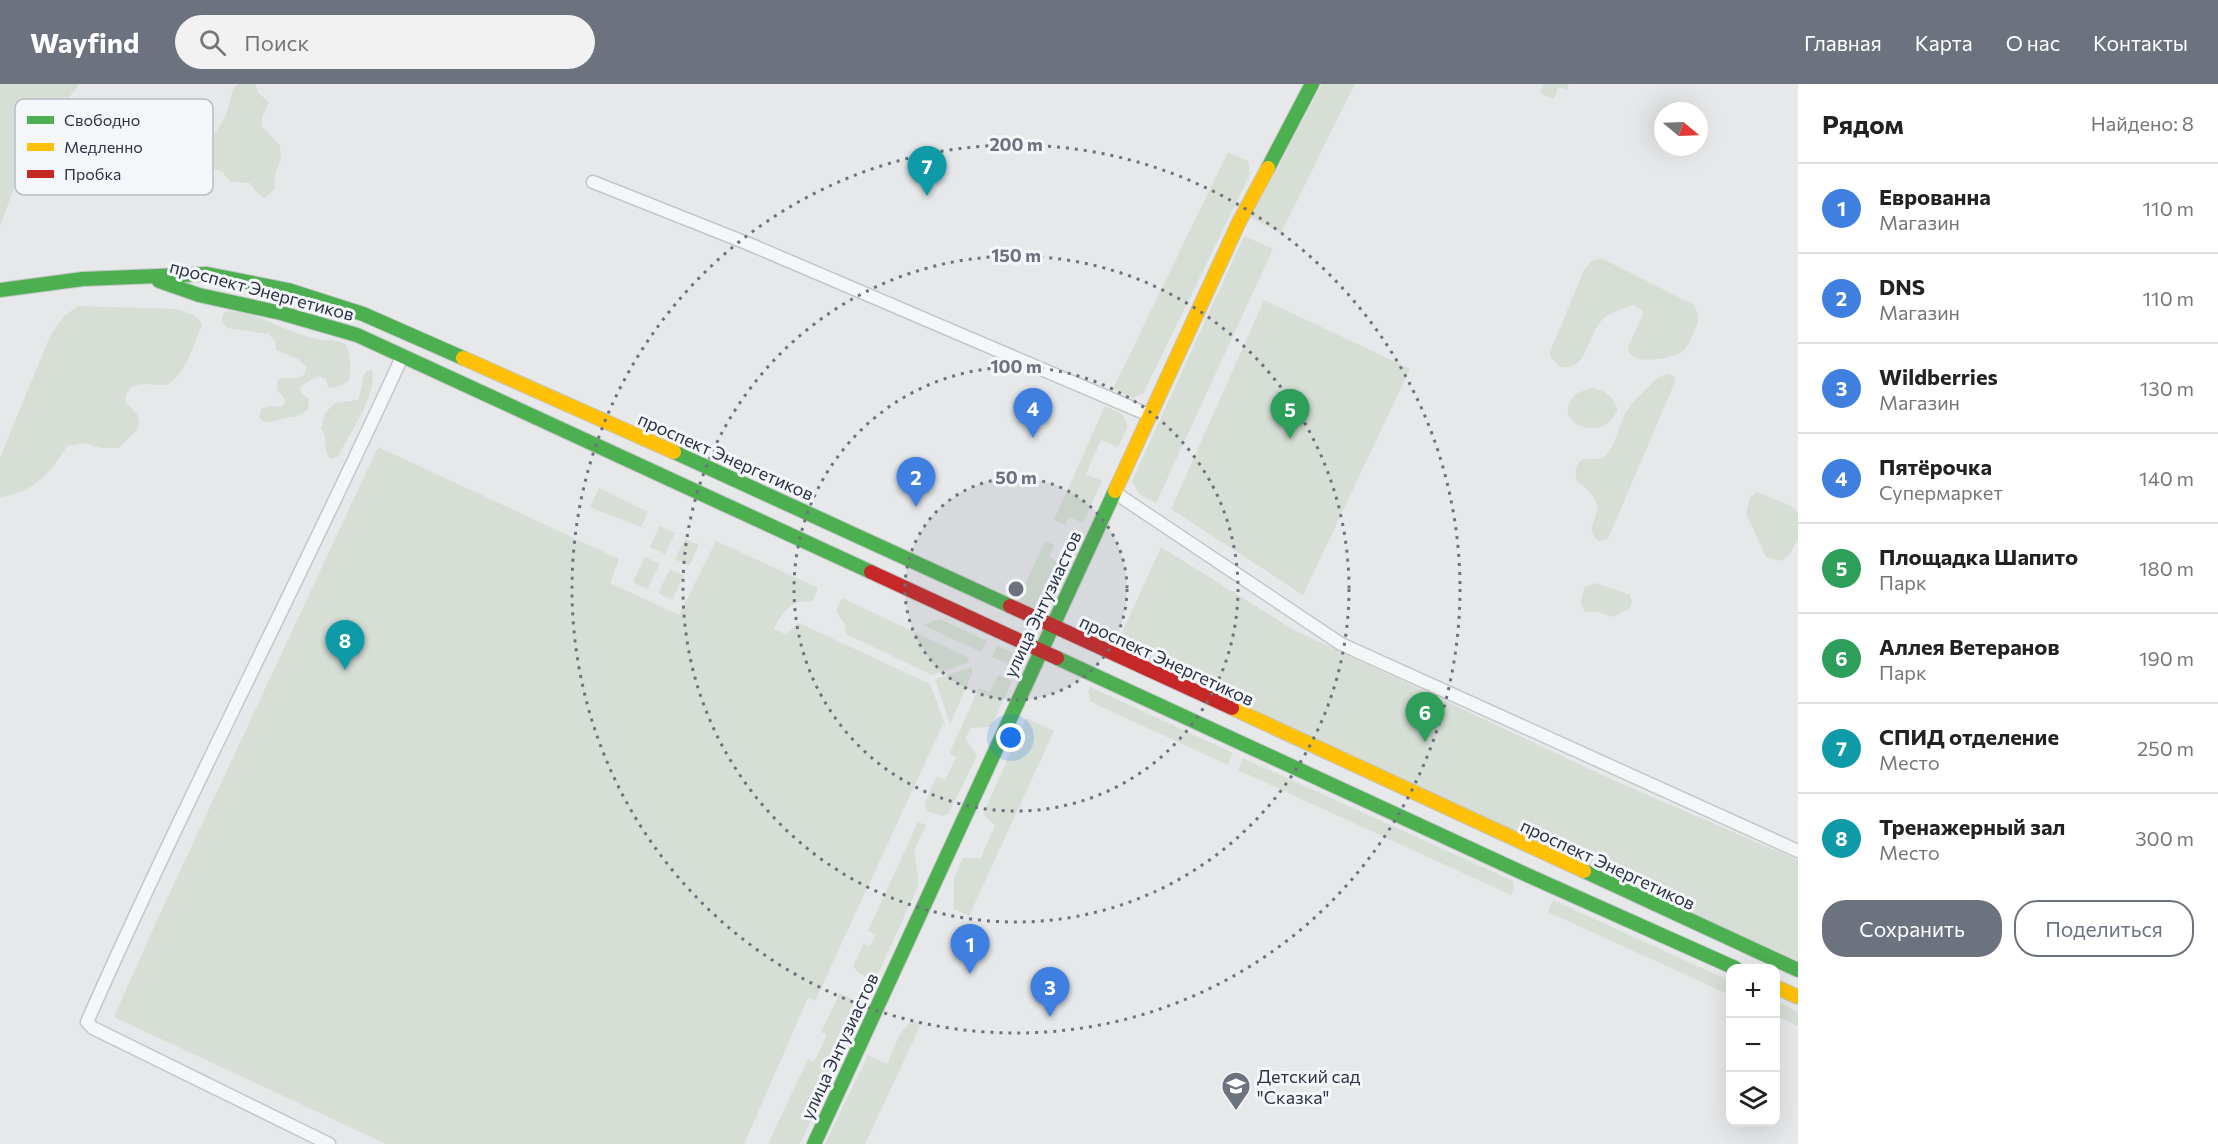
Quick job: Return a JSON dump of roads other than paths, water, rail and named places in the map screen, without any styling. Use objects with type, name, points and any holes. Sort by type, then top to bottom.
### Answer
[{"type":"main road","name":"улица Энтузиастов","points":[[814,1144],[1239,222],[1312,84]]},
{"type":"main road","name":"проспект Энергетиков","points":[[149,278],[207,274],[288,290],[363,314],[716,470],[1798,970]]},
{"type":"main road","points":[[0,290],[83,279],[149,278]]},
{"type":"main road","name":"проспект Энергетиков","points":[[149,278],[199,294],[281,313],[357,335],[1726,965]]},
{"type":"main road","points":[[357,335],[363,314]]},
{"type":"main road","points":[[535,418],[545,395]]},
{"type":"main road","points":[[609,452],[621,428]]},
{"type":"main road","points":[[707,496],[716,470]]},
{"type":"main road","points":[[1780,989],[1798,997]]},
{"type":"street","points":[[593,182],[749,244],[1149,416]]},
{"type":"street","points":[[329,1144],[93,1028],[87,1022],[132,919],[222,737],[402,357]]},
{"type":"street","points":[[1113,492],[1341,644],[1798,851]]},
{"type":"place","name":"СПИД отделение","points":[[927,196]]},
{"type":"place","name":"Пятёрочка","points":[[1033,438]]},
{"type":"place","name":"Площадка Шапито","points":[[1290,439]]},
{"type":"place","name":"DNS","points":[[916,507]]},
{"type":"place","name":"Тренажерный зал","points":[[345,670]]},
{"type":"place","name":"Аллея Ветеранов","points":[[1425,742]]},
{"type":"place","name":"Еврованна","points":[[970,974]]},
{"type":"place","name":"Wildberries","points":[[1050,1017]]},
{"type":"place","name":"Детский сад \"Сказка\"","points":[[1236,1112]]}]
